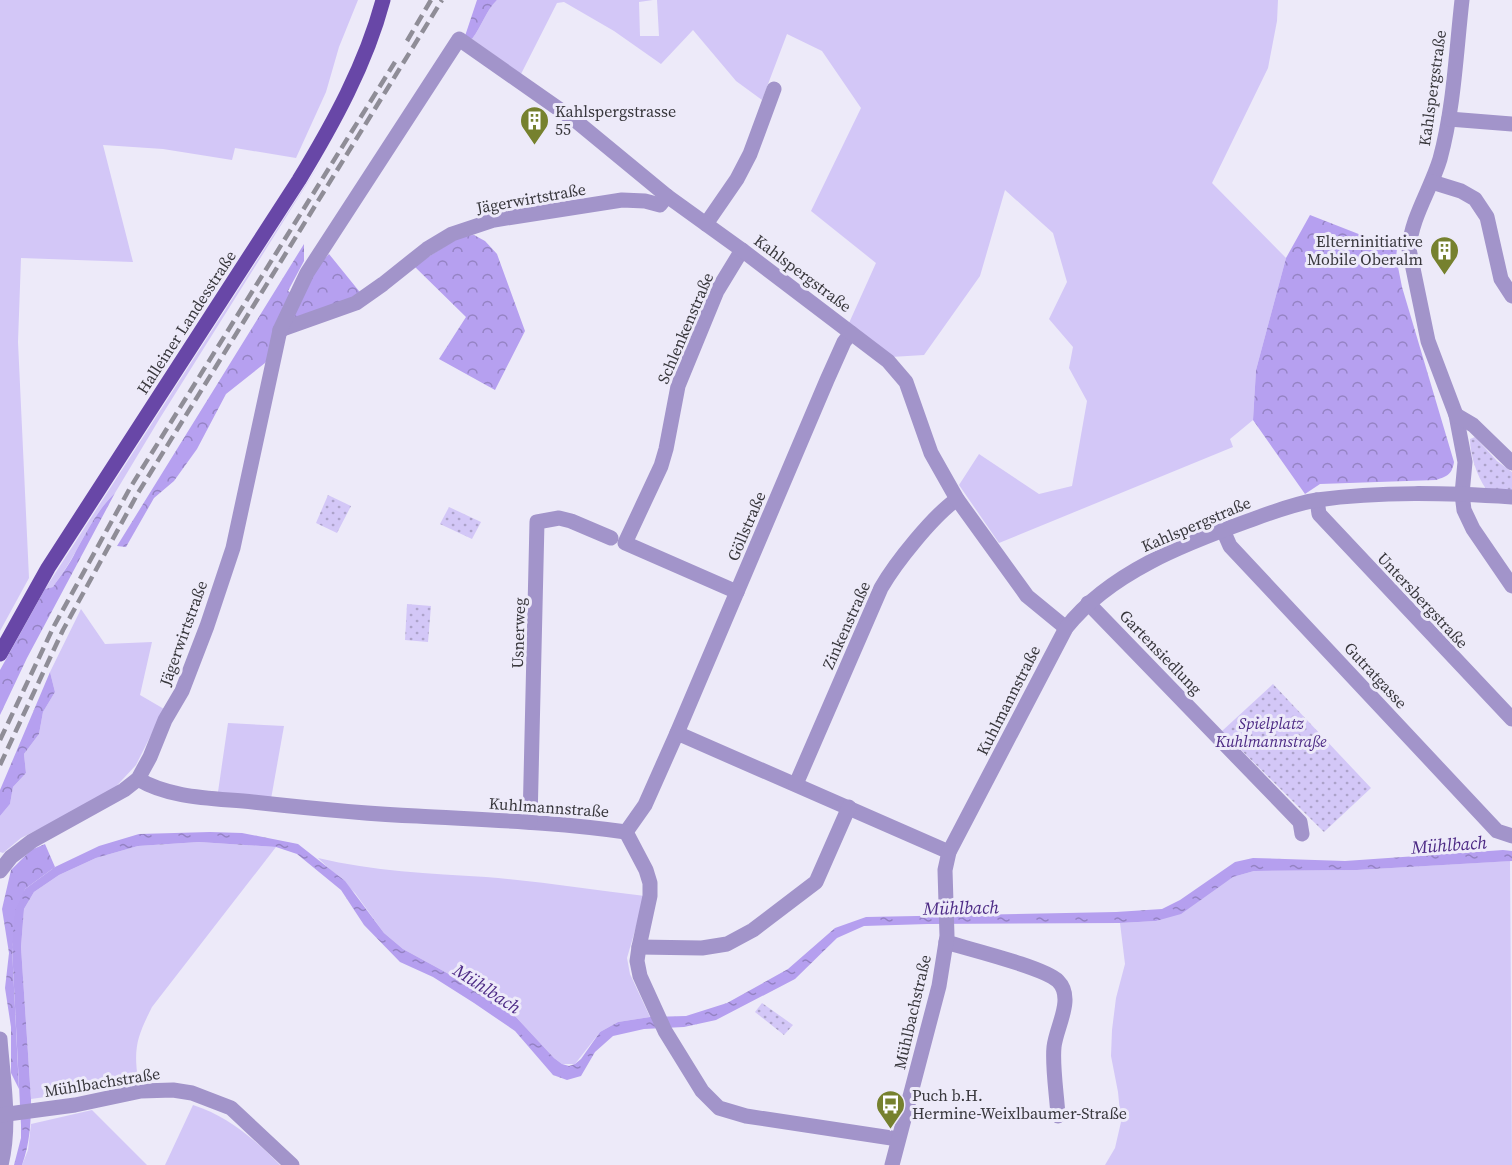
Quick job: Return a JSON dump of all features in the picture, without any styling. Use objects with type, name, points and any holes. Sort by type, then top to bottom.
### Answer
[{"type":"main road","name":"Halleiner Landesstraße","points":[[0,654],[48,568],[299,180],[327,133],[375,27],[383,0]]},
{"type":"street","name":"Kahlspergstraße","points":[[459,39],[576,121],[667,196],[888,361],[906,382],[931,453],[957,499],[1026,596],[1066,628],[1088,603],[1153,559],[1223,530],[1293,505],[1317,500],[1373,496],[1462,494],[1465,462],[1456,415],[1428,341],[1409,249],[1410,237],[1432,182],[1449,119],[1462,0]]},
{"type":"street","name":"Jägerwirtstraße","points":[[0,871],[11,857],[32,841],[124,790],[138,779],[165,720],[183,691],[233,548],[280,330],[307,273],[459,39]]},
{"type":"street","points":[[706,224],[737,179],[750,154],[774,89]]},
{"type":"street","points":[[1449,119],[1512,124]]},
{"type":"street","points":[[1432,182],[1461,191],[1475,199],[1487,217],[1501,279],[1512,296]]},
{"type":"street","name":"Jägerwirtstraße","points":[[280,330],[356,303],[427,249],[452,234],[494,220],[622,200],[645,201],[660,205],[667,196]]},
{"type":"street","name":"Schlenkenstraße","points":[[737,592],[625,543],[661,466],[678,386],[717,291],[742,250]]},
{"type":"street","name":"Göllstraße","points":[[677,733],[827,380],[844,342],[851,333]]},
{"type":"street","points":[[1456,415],[1473,425],[1512,463]]},
{"type":"street","points":[[1512,497],[1462,494],[1464,510],[1473,529],[1512,586]]},
{"type":"street","name":"Zinkenstraße","points":[[796,784],[885,580],[945,508],[957,499]]},
{"type":"street","name":"Untersbergstraße","points":[[1317,500],[1319,514],[1512,719]]},
{"type":"street","name":"Usnerweg","points":[[530,822],[537,522],[559,518],[611,538]]},
{"type":"street","name":"Gutratgasse","points":[[1223,530],[1230,546],[1497,831],[1512,836]]},
{"type":"street","name":"Gartensiedlung","points":[[1088,603],[1300,822],[1302,834]]},
{"type":"street","name":"Kuhlmannstraße","points":[[946,939],[945,870],[949,852],[1066,628]]},
{"type":"street","points":[[677,733],[949,852]]},
{"type":"street","name":"Kuhlmannstraße","points":[[138,779],[177,794],[284,806],[530,822],[626,832],[645,805],[677,733]]},
{"type":"street","points":[[639,947],[702,948],[727,944],[753,930],[816,882],[849,807]]},
{"type":"street","points":[[626,832],[646,870],[650,883],[650,896],[639,947],[640,976],[665,1031],[702,1091],[719,1108],[746,1116],[898,1140]]},
{"type":"street","points":[[946,939],[1029,966],[1059,981],[1064,990],[1065,1002],[1054,1047],[1058,1116]]},
{"type":"street","name":"Mühlbachstraße","points":[[892,1165],[939,986],[946,939]]},
{"type":"street","points":[[0,1039],[8,1113],[2,1165]]},
{"type":"street","name":"Mühlbachstraße","points":[[8,1113],[75,1105],[141,1091],[173,1090],[192,1093],[231,1108],[292,1165]]},
{"type":"green space","points":[[0,0],[358,0],[339,47],[326,92],[296,158],[235,148],[232,160],[163,149],[103,145],[133,262],[21,258],[18,342],[29,578],[0,631]]},
{"type":"green space","points":[[477,0],[497,0],[489,9],[472,39],[465,36]]},
{"type":"green space","points":[[497,0],[653,0],[639,2],[640,36],[659,36],[657,0],[1278,0],[1277,21],[1268,68],[1212,183],[1286,258],[1256,370],[1253,420],[1230,439],[1233,447],[999,543],[959,485],[979,454],[1039,494],[1072,486],[1087,401],[1069,368],[1073,347],[1049,319],[1067,282],[1053,233],[1005,190],[980,276],[924,355],[891,357],[849,323],[876,263],[811,211],[861,108],[822,51],[787,34],[762,100],[736,81],[693,30],[661,64],[614,31],[564,2],[557,3],[521,74],[472,39],[489,9]]},
{"type":"green space","points":[[325,155],[115,493],[98,513],[53,587],[45,589]]},
{"type":"green space","points":[[1310,215],[1397,249],[1396,257],[1402,287],[1454,462],[1451,472],[1444,477],[1436,480],[1320,484],[1305,494],[1253,420],[1256,370],[1286,258]]},
{"type":"green space","points":[[474,235],[485,241],[497,254],[525,331],[495,390],[439,359],[466,317],[414,266],[461,236]]},
{"type":"green space","points":[[304,244],[304,261],[288,291],[300,299],[317,266],[329,254],[363,296],[287,335],[265,363],[226,394],[197,449],[174,481],[154,498],[126,547],[117,546]]},
{"type":"green space","points":[[1475,437],[1497,461],[1512,472],[1512,493],[1486,489],[1477,472],[1471,452],[1470,439]]},
{"type":"green space","points":[[115,493],[27,658],[0,715],[0,670],[45,589],[53,587],[98,513]]},
{"type":"green space","points":[[328,495],[351,506],[337,533],[316,523]]},
{"type":"green space","points":[[449,507],[481,522],[472,539],[440,524]]},
{"type":"green space","points":[[407,604],[431,606],[428,642],[405,640]]},
{"type":"green space","points":[[81,609],[105,644],[152,642],[140,695],[164,709],[136,765],[109,794],[21,838],[3,853],[0,852],[0,816],[10,804],[13,787],[26,773],[24,754],[39,734],[43,712],[55,692],[50,672]]},
{"type":"green space","points":[[50,672],[55,692],[43,712],[39,734],[24,754],[26,773],[13,787],[10,804],[0,816],[0,790]]},
{"type":"green space","name":"Spielplatz Kuhlmannstraße","points":[[1273,684],[1371,788],[1324,832],[1222,731]]},
{"type":"green space","points":[[228,723],[284,726],[271,799],[218,792]]},
{"type":"green space","points":[[199,842],[276,847],[152,1007],[138,1042],[136,1058],[138,1079],[80,1092],[31,1099],[21,947],[24,909],[34,892],[59,875],[96,858],[138,846]]},
{"type":"green space","points":[[45,844],[55,867],[25,889],[12,947],[19,1089],[11,1073],[11,1027],[5,988],[9,953],[2,909],[11,870],[31,850]]},
{"type":"green space","points":[[318,858],[381,869],[546,883],[645,896],[627,958],[630,974],[650,1017],[618,1022],[600,1032],[575,1064],[562,1064],[515,1016],[469,985],[403,949],[384,933],[355,893]]},
{"type":"green space","points":[[1510,861],[1512,1165],[1105,1165],[1115,1148],[1121,1122],[1111,1056],[1116,998],[1125,964],[1120,923],[1157,921],[1233,877],[1254,871],[1357,870]]},
{"type":"green space","points":[[762,1003],[793,1025],[784,1035],[755,1012]]},
{"type":"green space","points":[[193,1105],[218,1115],[240,1129],[280,1165],[165,1165]]},
{"type":"green space","points":[[92,1110],[147,1165],[22,1165],[28,1150],[31,1124]]},
{"type":"water","points":[[242,833],[298,844],[345,881],[384,933],[403,949],[469,985],[515,1016],[554,1058],[569,1066],[581,1059],[600,1032],[618,1022],[650,1017],[686,1016],[727,1003],[788,969],[835,928],[866,917],[1162,909],[1180,900],[1235,862],[1253,858],[1345,861],[1503,850],[1512,851],[1512,861],[1357,870],[1254,871],[1233,877],[1181,914],[1156,921],[864,926],[837,938],[795,979],[716,1020],[684,1027],[644,1029],[613,1036],[595,1052],[581,1076],[567,1080],[553,1075],[515,1031],[433,977],[400,962],[364,925],[341,890],[297,854],[276,847],[199,842],[138,846],[96,858],[59,875],[34,892],[24,909],[21,947],[31,1116],[25,1157],[22,1165],[14,1165],[21,1138],[21,1125],[12,947],[15,910],[25,889],[55,867],[99,846],[139,834]]},
{"type":"railway","points":[[407,41],[431,0]]},
{"type":"railway","points":[[0,765],[63,630],[138,493],[442,0]]},
{"type":"railway","points":[[0,740],[54,626],[130,488],[395,62]]},
{"type":"place","name":"Kahlspergstrasse 55","points":[[534,146]]},
{"type":"place","name":"Elterninitiative Mobile Oberalm","points":[[1444,276]]},
{"type":"place","name":"Puch b.H. Hermine-Weixlbaumer-Straße","points":[[891,1130]]},
{"type":"water label","name":"Mühlbach","points":[[1449,845]]},
{"type":"water label","name":"Mühlbach","points":[[961,908]]},
{"type":"water label","name":"Mühlbach","points":[[487,989]]}]
